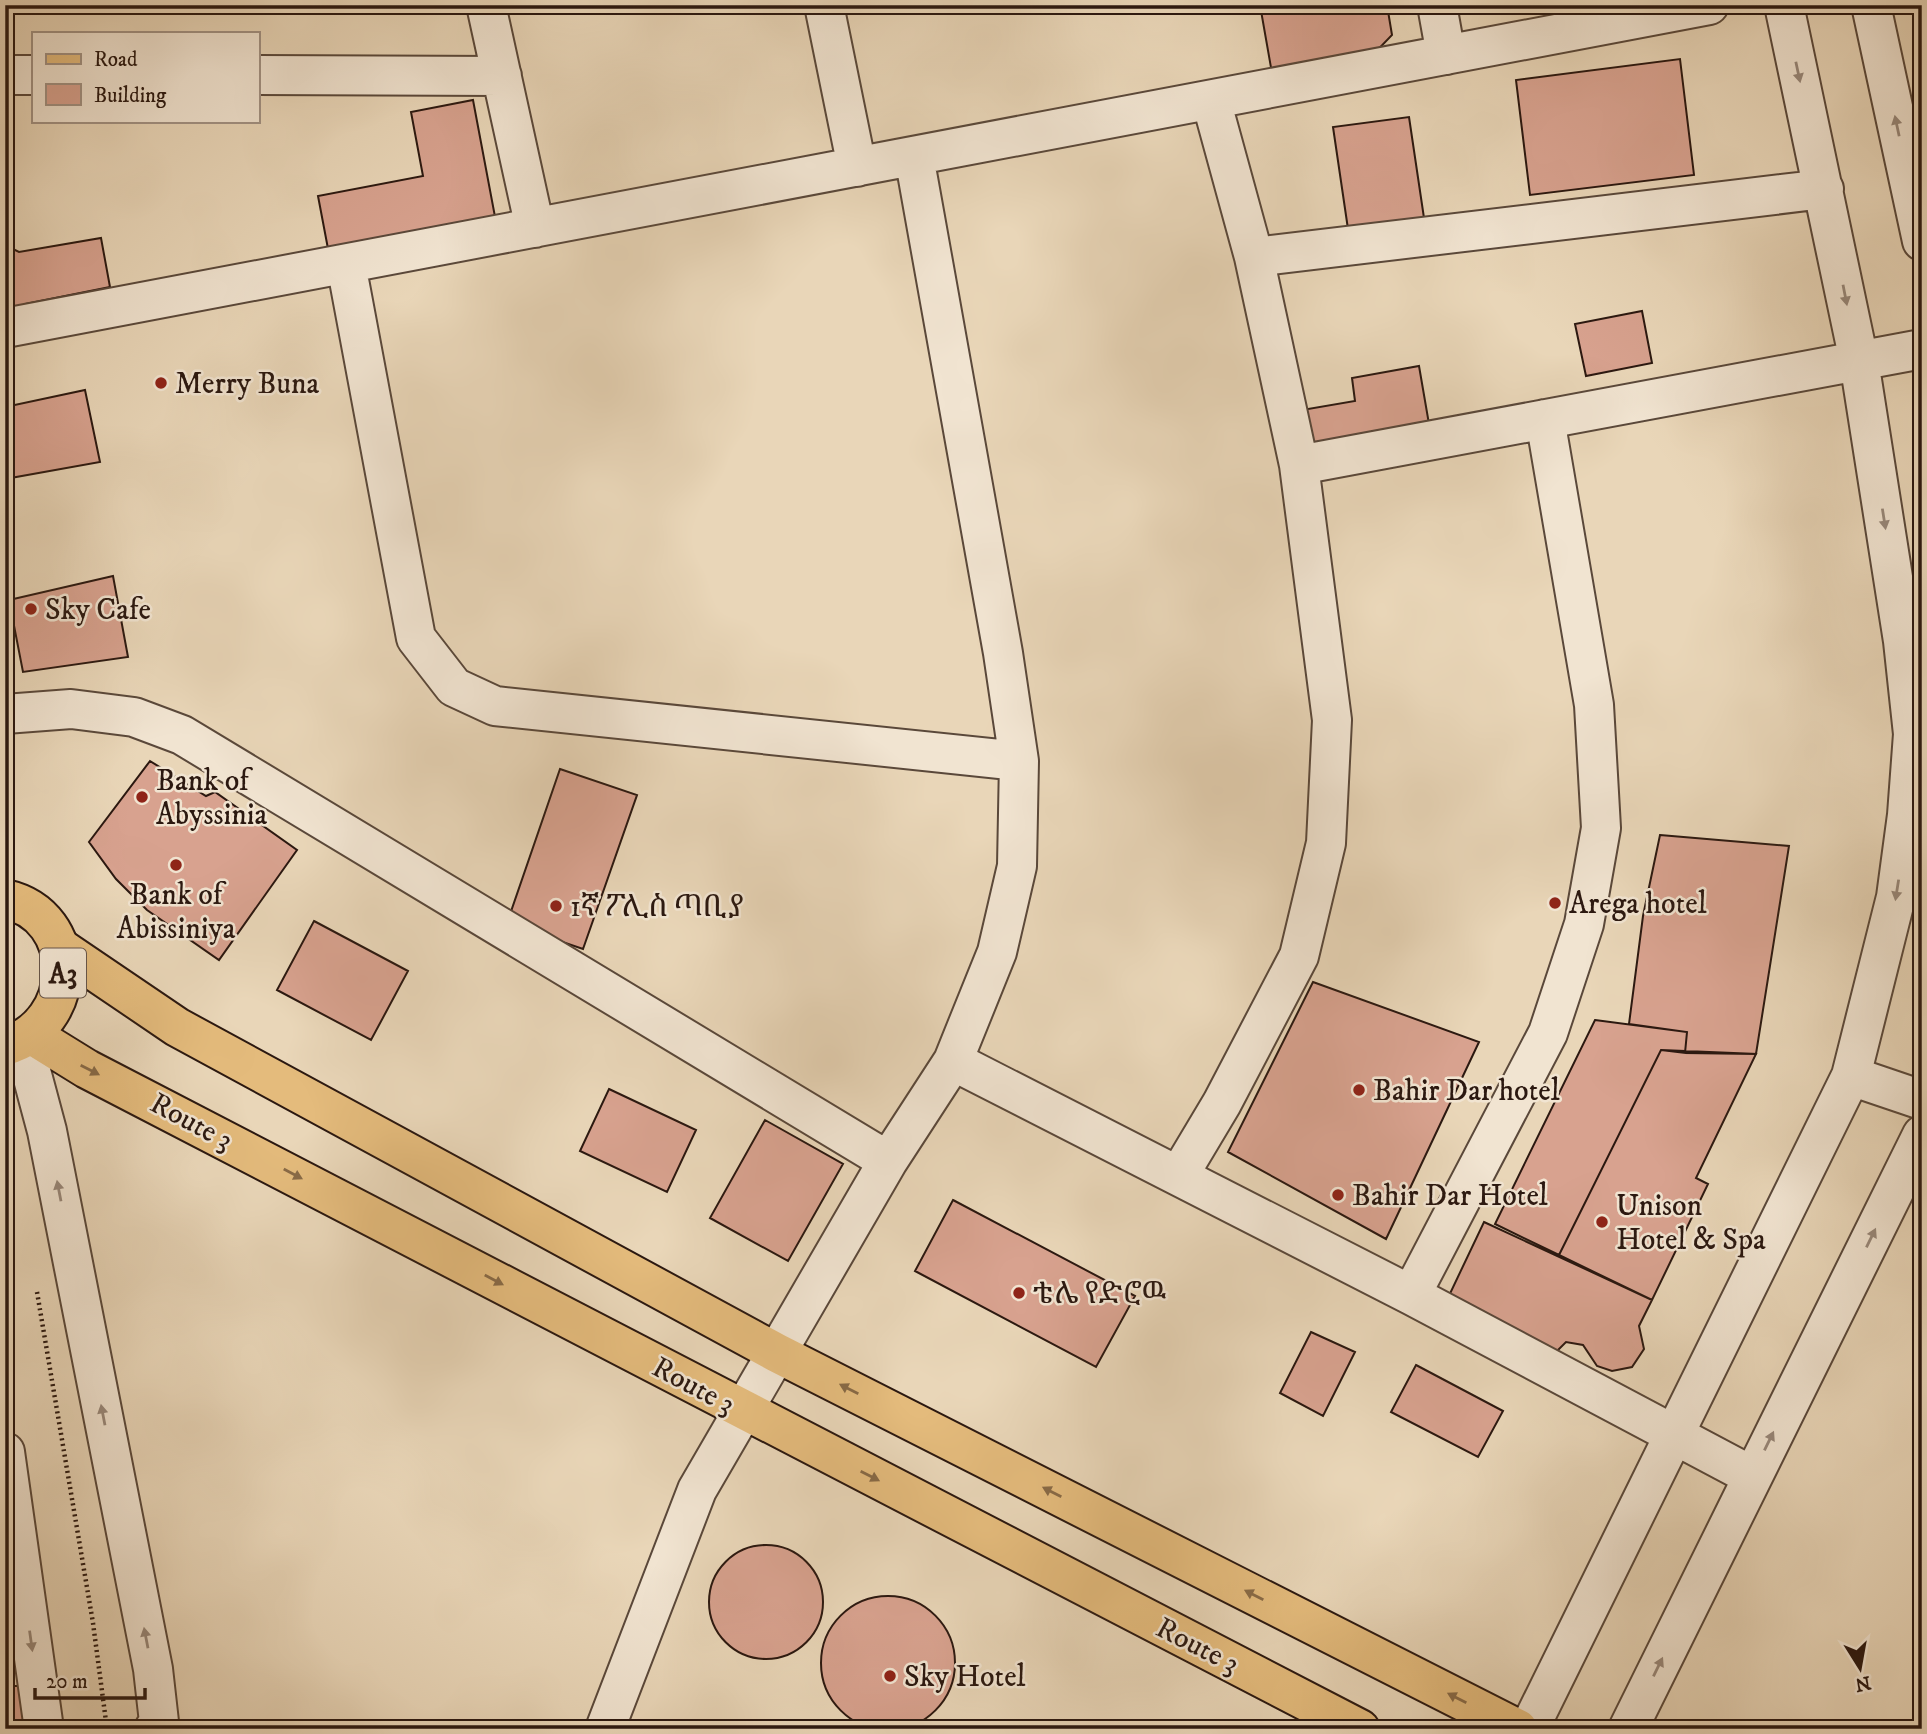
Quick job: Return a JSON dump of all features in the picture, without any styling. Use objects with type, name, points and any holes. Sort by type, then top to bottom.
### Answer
[{"type":"main road","name":"A3","points":[[7,896],[31,911],[47,927],[59,947],[63,971],[60,995],[49,1017],[20,1041]]},
{"type":"main road","points":[[59,947],[177,1027],[777,1353],[1518,1729]]},
{"type":"main road","name":"Route 3","points":[[20,1041],[146,1097],[1360,1729]]},
{"type":"street","points":[[486,5],[535,228]]},
{"type":"street","points":[[824,5],[857,167]]},
{"type":"street","points":[[1437,5],[1446,55]]},
{"type":"street","points":[[5,328],[1709,5]]},
{"type":"street","points":[[1529,1729],[1851,1076],[1896,897],[1907,815],[1913,734],[1903,641],[1859,361],[1784,5]]},
{"type":"street","points":[[1871,5],[1922,241]]},
{"type":"street","points":[[5,75],[32,75]]},
{"type":"street","points":[[259,75],[502,76]]},
{"type":"street","points":[[1179,1175],[1222,1103],[1299,956],[1326,843],[1332,720],[1299,465],[1254,257],[1211,100]]},
{"type":"street","points":[[605,1729],[696,1490],[745,1411],[888,1161],[953,1061],[997,952],[1017,866],[1019,761],[1003,653],[914,156]]},
{"type":"street","points":[[1254,257],[1824,189]]},
{"type":"street","points":[[346,264],[416,638],[454,687],[495,706],[1019,761]]},
{"type":"street","points":[[1299,465],[1922,349]]},
{"type":"street","points":[[1411,1295],[1548,1033],[1584,924],[1601,828],[1594,705],[1545,419]]},
{"type":"street","points":[[5,714],[71,709],[134,717],[181,735],[888,1161]]},
{"type":"street","points":[[20,1041],[47,1131],[153,1669],[159,1722],[155,1729]]},
{"type":"street","points":[[953,1061],[1411,1295],[1752,1476]]},
{"type":"street","points":[[1851,1076],[1922,1100]]},
{"type":"street","points":[[1628,1729],[1922,1135]]},
{"type":"street","points":[[5,1452],[44,1729]]},
{"type":"path","points":[[34,1279],[93,1623],[107,1729]]},
{"type":"building","points":[[1260,5],[1387,5],[1392,35],[1365,63],[1273,79]]},
{"type":"building","points":[[1680,59],[1694,175],[1530,195],[1516,80]]},
{"type":"building","points":[[473,100],[496,222],[329,254],[318,196],[423,176],[411,112]]},
{"type":"building","points":[[1409,117],[1424,218],[1348,229],[1333,127]]},
{"type":"building","points":[[101,238],[110,287],[25,304],[26,313],[5,317],[5,245],[19,252]]},
{"type":"building","points":[[1642,311],[1652,363],[1586,376],[1575,324]]},
{"type":"building","points":[[1419,366],[1429,424],[1309,446],[1302,410],[1355,401],[1352,378]]},
{"type":"building","points":[[85,390],[100,462],[5,479],[5,407]]},
{"type":"building","points":[[113,576],[128,657],[23,672],[9,600]]},
{"type":"building","points":[[150,761],[206,796],[215,792],[297,850],[219,960],[147,910],[116,879],[89,842]]},
{"type":"building","points":[[560,769],[637,795],[583,949],[507,923]]},
{"type":"building","points":[[1660,835],[1789,846],[1756,1054],[1685,1053],[1687,1032],[1629,1024],[1643,916]]},
{"type":"building","points":[[314,921],[408,971],[371,1040],[277,990]]},
{"type":"building","points":[[1313,982],[1479,1042],[1386,1239],[1228,1152]]},
{"type":"building","points":[[1595,1020],[1687,1032],[1685,1053],[1661,1050],[1559,1255],[1495,1224]]},
{"type":"building","points":[[1661,1050],[1756,1054],[1696,1178],[1708,1184],[1652,1300],[1559,1255]]},
{"type":"building","points":[[609,1089],[696,1130],[667,1192],[580,1151]]},
{"type":"building","points":[[765,1120],[843,1164],[788,1261],[710,1218]]},
{"type":"building","points":[[953,1200],[1135,1296],[1096,1367],[915,1271]]},
{"type":"building","points":[[1484,1222],[1652,1300],[1639,1326],[1644,1349],[1632,1367],[1612,1371],[1597,1366],[1583,1345],[1566,1342],[1555,1353],[1446,1302]]},
{"type":"building","points":[[1311,1332],[1355,1352],[1323,1416],[1280,1393]]},
{"type":"building","points":[[1416,1365],[1503,1411],[1478,1457],[1391,1412]]},
{"type":"building","points":[[766,1545],[788,1549],[806,1562],[819,1580],[823,1602],[819,1624],[806,1642],[788,1655],[766,1659],[744,1655],[726,1642],[713,1624],[709,1602],[713,1580],[726,1562],[744,1549]]},
{"type":"building","points":[[5,1571],[23,1670],[5,1673]]},
{"type":"building","points":[[888,1596],[914,1601],[935,1616],[950,1637],[955,1663],[950,1689],[935,1710],[914,1725],[888,1730],[862,1725],[841,1710],[826,1689],[821,1663],[826,1637],[841,1616],[862,1601]]},
{"type":"building","points":[[5,1686],[25,1686],[25,1729],[5,1729]]},
{"type":"place","name":"Merry Buna","points":[[161,383]]},
{"type":"place","name":"Sky Cafe","points":[[31,609]]},
{"type":"place","name":"Bank of Abyssinia","points":[[142,797]]},
{"type":"place","name":"Bank of Abissiniya","points":[[176,865]]},
{"type":"place","name":"Arega hotel","points":[[1555,903]]},
{"type":"place","name":"1ኛ ፖሊስ ጣቢያ","points":[[556,906]]},
{"type":"place","name":"Bahir Dar hotel","points":[[1359,1090]]},
{"type":"place","name":"Bahir Dar Hotel","points":[[1338,1195]]},
{"type":"place","name":"Unison Hotel & Spa","points":[[1602,1222]]},
{"type":"place","name":"ቴሌ የድሮዉ","points":[[1019,1293]]},
{"type":"place","name":"Sky Hotel","points":[[890,1676]]}]
